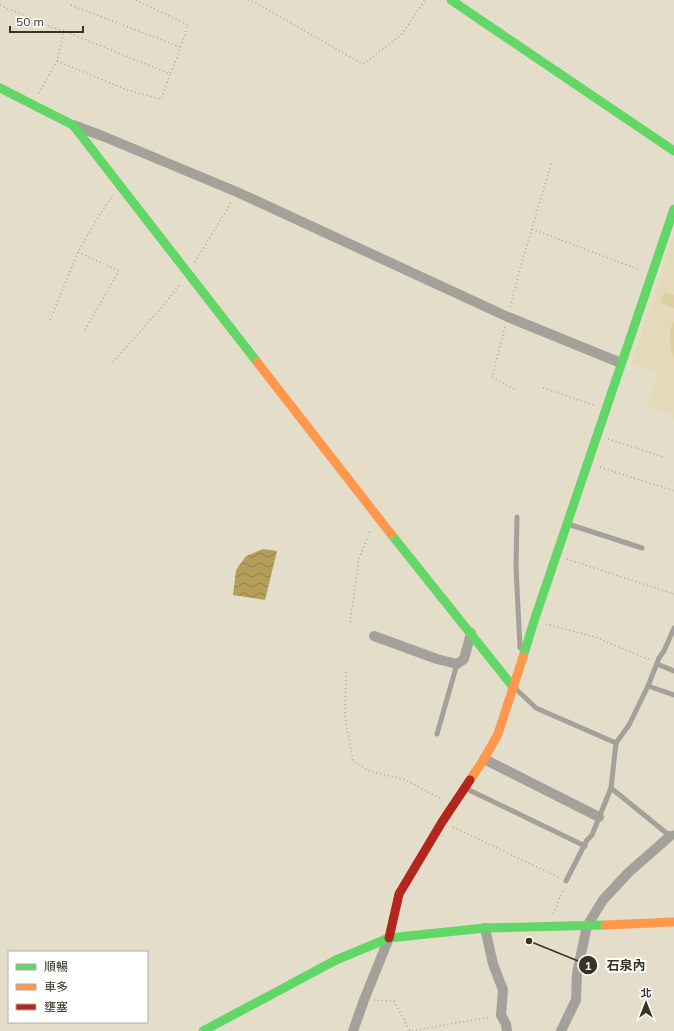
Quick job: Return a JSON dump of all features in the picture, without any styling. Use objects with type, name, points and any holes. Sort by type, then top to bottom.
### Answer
[{"type":"street","points":[[451,0],[674,151]]},
{"type":"street","points":[[0,88],[73,125],[238,192],[508,317],[621,363]]},
{"type":"street","points":[[73,125],[377,516],[514,688]]},
{"type":"street","points":[[354,1031],[364,1000],[389,938],[399,894],[442,822],[484,759],[498,734],[596,435],[674,209]]},
{"type":"street","points":[[374,636],[437,659],[457,664],[464,659],[471,633]]},
{"type":"street","points":[[484,759],[599,817]]},
{"type":"street","points":[[561,1031],[576,1000],[577,973],[587,926],[603,900],[628,873],[673,836]]},
{"type":"street","points":[[202,1031],[336,960],[389,938],[485,928],[587,926],[674,922]]},
{"type":"street","points":[[485,928],[493,964],[503,990],[501,1015],[506,1024],[507,1031]]},
{"type":"lane","points":[[517,517],[516,567],[521,663]]},
{"type":"lane","points":[[567,524],[642,548]]},
{"type":"lane","points":[[566,882],[587,840],[592,835],[611,788],[616,743],[629,725],[674,628]]},
{"type":"lane","points":[[437,734],[457,664]]},
{"type":"lane","points":[[657,664],[674,671]]},
{"type":"lane","points":[[648,686],[674,695]]},
{"type":"lane","points":[[514,688],[536,708],[616,743]]},
{"type":"lane","points":[[465,788],[585,846]]},
{"type":"lane","points":[[611,788],[673,836]]},
{"type":"path","points":[[57,61],[127,90],[161,99],[188,25],[136,0]]},
{"type":"path","points":[[248,0],[256,1],[363,64],[401,36],[425,0]]},
{"type":"path","points":[[0,5],[51,27],[170,74]]},
{"type":"path","points":[[70,5],[180,47]]},
{"type":"path","points":[[32,105],[57,61],[64,31]]},
{"type":"path","points":[[515,390],[492,377],[552,161]]},
{"type":"path","points":[[50,320],[78,252],[100,214],[120,185]]},
{"type":"path","points":[[532,229],[651,274]]},
{"type":"path","points":[[78,252],[119,271],[85,330]]},
{"type":"path","points":[[543,388],[605,409]]},
{"type":"path","points":[[596,435],[663,457]]},
{"type":"path","points":[[587,463],[674,492]]},
{"type":"path","points":[[350,622],[359,559],[377,516]]},
{"type":"path","points":[[556,556],[674,594]]},
{"type":"path","points":[[534,621],[595,637],[657,664]]},
{"type":"path","points":[[346,672],[345,717],[353,761],[369,771],[406,780],[453,806]]},
{"type":"path","points":[[442,822],[566,882],[548,927]]},
{"type":"path","points":[[364,1000],[394,1001],[410,1031],[501,1015]]},
{"type":"shaded area","points":[[674,234],[674,421],[672,416],[647,406],[658,373],[632,364]]},
{"type":"shaded area","points":[[664,292],[674,295],[674,308],[660,303]]},
{"type":"shaded area","points":[[674,320],[674,358],[670,339]]},
{"type":"water","points":[[263,549],[277,551],[265,600],[233,595],[236,570],[246,556]]},
{"type":"traffic: fast","points":[[451,0],[674,151]]},
{"type":"traffic: fast","points":[[0,88],[73,125],[257,362]]},
{"type":"traffic: fast","points":[[523,657],[674,209]]},
{"type":"traffic: fast","points":[[391,534],[514,688]]},
{"type":"traffic: fast","points":[[203,1031],[336,960],[389,938],[485,928],[605,925]]},
{"type":"traffic: slow","points":[[257,362],[391,534]]},
{"type":"traffic: slow","points":[[470,780],[498,734],[523,657]]},
{"type":"traffic: slow","points":[[605,925],[674,922]]},
{"type":"traffic: jam","points":[[389,938],[399,894],[442,822],[470,780]]},
{"type":"place","name":"石泉內","points":[[529,941]]}]
